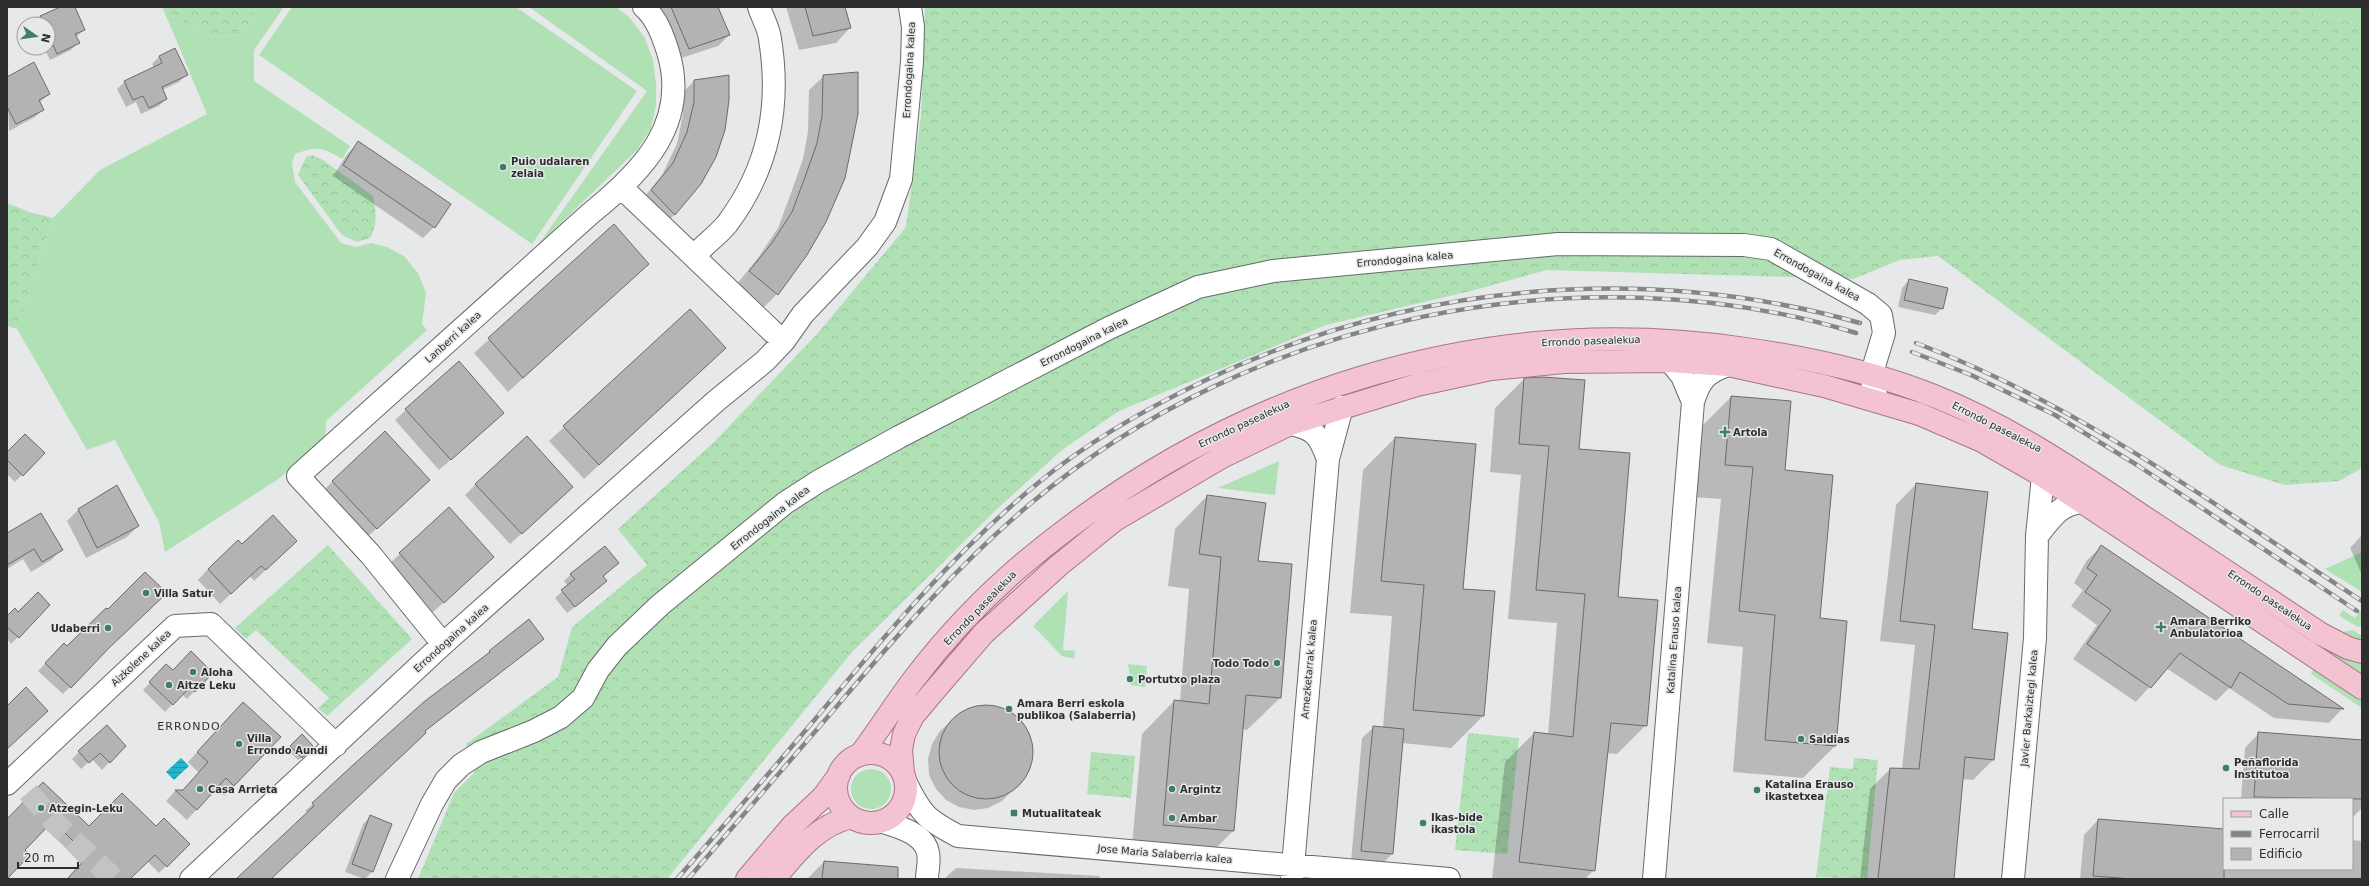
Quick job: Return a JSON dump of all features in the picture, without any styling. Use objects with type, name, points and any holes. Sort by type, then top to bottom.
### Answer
[{"type":"main road","name":"Errondo pasealekua","points":[[860,755],[916,676],[970,614],[1023,564],[1114,494],[1187,451],[1271,409],[1339,384],[1412,363],[1498,347],[1565,340],[1628,338],[1694,342],[1780,354],[1871,376],[1931,395],[1974,414],[2043,451],[2321,634],[2348,648],[2362,652]]},
{"type":"main road","name":"Errondo pasealekua","points":[[904,778],[901,750],[904,734],[913,716],[984,633],[1058,566],[1115,520],[1165,489],[1222,457],[1290,424],[1417,385],[1491,369],[1564,362],[1670,361],[1728,365],[1775,374],[1877,400],[1919,414],[1982,441],[2043,476],[2362,688]]},
{"type":"main road","points":[[747,879],[792,826],[823,797],[840,774],[852,759],[860,755],[873,753],[885,756],[895,763],[904,778],[905,798],[899,810],[883,822],[867,823],[851,817],[843,808],[838,798],[837,785],[840,774]]},
{"type":"main road","points":[[774,879],[808,839],[837,821],[851,817]]},
{"type":"street","name":"Lanberri kalea","points":[[443,644],[370,554],[298,476],[591,213],[622,188],[652,153],[667,126],[673,94],[671,63],[662,33],[644,7]]},
{"type":"street","points":[[694,256],[726,225],[746,195],[761,163],[772,128],[774,94],[770,37],[758,7]]},
{"type":"street","name":"Errondogaina kalea","points":[[191,879],[443,644],[716,401],[765,361],[784,341],[803,314],[867,247],[885,222],[897,194],[904,163],[912,62],[913,27],[910,7]]},
{"type":"street","points":[[622,188],[774,334]]},
{"type":"street","name":"Errondogaina kalea","points":[[397,879],[432,804],[446,780],[461,765],[481,752],[534,731],[561,717],[583,698],[598,670],[617,646],[660,605],[785,503],[819,481],[899,437],[1109,328],[1198,287],[1273,271],[1558,244],[1744,245],[1770,249],[1868,304],[1881,315],[1884,333],[1871,376]]},
{"type":"street","name":"Errondogaina kalea","points":[[716,401],[738,370],[774,334],[803,314]]},
{"type":"street","name":"Katalina Erauso kalea","points":[[1670,361],[1682,376],[1692,402]]},
{"type":"street","name":"Katalina Erauso kalea","points":[[1654,879],[1692,402],[1697,389],[1710,372],[1728,365]]},
{"type":"street","points":[[1871,376],[1877,400]]},
{"type":"street","name":"Amezketarrak kalea","points":[[1292,872],[1328,459],[1342,407]]},
{"type":"street","name":"Amezketarrak kalea","points":[[1290,424],[1305,427],[1317,434],[1328,459]]},
{"type":"street","points":[[2043,476],[2067,466]]},
{"type":"street","name":"Javier Barkaiztegi kalea","points":[[2013,879],[2035,638],[2037,536],[2043,476]]},
{"type":"street","points":[[2037,536],[2058,510],[2068,503],[2081,502]]},
{"type":"street","name":"Aizkolene kalea","points":[[7,784],[174,626],[211,624],[336,744]]},
{"type":"street","name":"Jose Maria Salaberria kalea","points":[[904,778],[915,801],[932,823],[958,836],[1292,872],[1449,879]]},
{"type":"street","points":[[883,822],[913,834],[925,846],[928,853],[927,879]]},
{"type":"street","points":[[928,853],[941,841],[958,836]]},
{"type":"green space","points":[[162,7],[256,7],[243,35],[215,38],[164,11]]},
{"type":"green space","points":[[256,7],[284,7],[254,50],[254,81],[350,146],[342,159],[320,149],[295,154],[292,163],[295,182],[341,243],[356,247],[371,243],[387,247],[404,256],[418,273],[426,293],[422,324],[427,330],[326,421],[325,439],[277,480],[165,552],[159,522],[115,440],[87,450],[17,329],[53,218],[100,170],[207,114],[164,11],[215,38],[243,35]]},
{"type":"green space","name":"Puio udalaren zelaia","points":[[292,7],[516,7],[637,91],[532,244],[259,55]]},
{"type":"green space","points":[[529,7],[616,7],[629,17],[645,38],[653,60],[656,84],[656,106],[651,128],[637,150],[538,245],[647,91]]},
{"type":"green space","points":[[925,7],[2288,7],[2362,25],[2362,468],[2339,481],[2285,485],[2220,465],[1938,256],[1900,260],[1853,279],[1547,270],[1471,291],[1326,325],[1119,411],[1062,450],[996,510],[852,652],[667,879],[418,879],[454,793],[474,773],[466,744],[558,677],[572,627],[647,565],[618,529],[714,442],[818,333],[906,227],[921,116]]},
{"type":"green space","points":[[2288,7],[2362,7],[2362,25]]},
{"type":"green space","points":[[312,155],[323,160],[373,196],[376,217],[373,233],[370,238],[357,242],[342,235],[298,175],[306,157]]},
{"type":"green space","points":[[7,203],[29,212],[53,218],[17,329],[7,326]]},
{"type":"green space","points":[[1279,461],[1275,495],[1218,488]]},
{"type":"green space","points":[[328,545],[412,639],[327,716],[318,708],[329,698],[256,630],[246,639],[235,628]]},
{"type":"green space","points":[[2362,552],[2362,592],[2325,569]]},
{"type":"green space","points":[[1068,591],[1063,650],[1075,651],[1074,659],[1062,656],[1033,626]]},
{"type":"green space","points":[[2362,608],[2362,625],[2358,627],[2339,616],[2343,610],[2355,618]]},
{"type":"green space","points":[[2333,627],[2343,632],[2353,630],[2362,636],[2362,645],[2332,630]]},
{"type":"green space","points":[[2326,647],[2346,659],[2362,663],[2362,676],[2324,650]]},
{"type":"green space","points":[[1128,664],[1147,666],[1145,687],[1131,685]]},
{"type":"green space","points":[[2315,666],[2362,698],[2362,708],[2311,674]]},
{"type":"green space","points":[[1468,733],[1519,738],[1507,854],[1455,850]]},
{"type":"green space","points":[[1091,752],[1135,756],[1131,798],[1087,794]]},
{"type":"green space","points":[[1854,758],[1878,760],[1867,879],[1816,877],[1830,767],[1853,769]]},
{"type":"green space","points":[[871,769],[879,771],[885,775],[889,781],[891,789],[889,797],[885,803],[879,807],[871,809],[863,807],[857,803],[853,797],[851,789],[853,781],[857,775],[863,771]]},
{"type":"water","points":[[181,758],[189,766],[174,780],[166,772]]},
{"type":"building","points":[[60,7],[75,7],[85,30],[75,34],[80,43],[57,54],[56,16],[40,16]]},
{"type":"building","points":[[671,7],[718,7],[730,35],[689,49]]},
{"type":"building","points":[[805,7],[845,7],[851,28],[813,36]]},
{"type":"building","points":[[175,48],[188,75],[162,87],[167,99],[149,108],[143,96],[133,100],[124,81],[162,63],[159,56]]},
{"type":"building","points":[[34,62],[50,94],[39,100],[44,110],[16,124],[7,107],[7,77]]},
{"type":"building","points":[[858,72],[858,114],[845,178],[826,222],[807,255],[778,295],[749,271],[772,243],[792,212],[817,143],[822,116],[823,75]]},
{"type":"building","points":[[729,75],[729,100],[725,130],[716,157],[701,184],[675,215],[651,190],[673,163],[687,132],[694,102],[694,80]]},
{"type":"building","points":[[358,141],[451,204],[435,228],[343,165]]},
{"type":"building","points":[[614,224],[649,264],[523,378],[488,338]]},
{"type":"building","points":[[1909,279],[1948,288],[1943,309],[1904,300]]},
{"type":"building","points":[[690,309],[726,348],[599,465],[563,426]]},
{"type":"building","points":[[459,361],[504,413],[451,460],[405,409]]},
{"type":"building","points":[[1543,377],[1585,380],[1579,449],[1630,453],[1618,597],[1658,600],[1647,726],[1611,723],[1595,871],[1519,862],[1534,732],[1573,737],[1585,594],[1536,590],[1549,446],[1519,444],[1524,378]]},
{"type":"building","points":[[1731,396],[1791,401],[1785,470],[1833,475],[1820,618],[1847,621],[1836,746],[1765,740],[1775,615],[1739,611],[1753,467],[1725,465]]},
{"type":"building","points":[[385,431],[430,480],[377,529],[332,481]]},
{"type":"building","points":[[25,434],[45,453],[23,476],[7,460],[7,452]]},
{"type":"building","points":[[527,436],[573,487],[522,534],[475,484]]},
{"type":"building","points":[[1395,437],[1476,444],[1463,589],[1495,591],[1484,716],[1413,710],[1424,585],[1381,581]]},
{"type":"building","points":[[1916,483],[1988,492],[1972,629],[2008,633],[1994,760],[1965,757],[1954,879],[1878,879],[1890,768],[1919,769],[1935,625],[1900,621]]},
{"type":"building","points":[[117,485],[139,526],[97,548],[78,509]]},
{"type":"building","points":[[1207,495],[1266,503],[1258,561],[1292,564],[1281,698],[1246,695],[1234,831],[1163,825],[1174,700],[1209,704],[1221,557],[1199,554]]},
{"type":"building","points":[[449,507],[494,557],[444,603],[399,553]]},
{"type":"building","points":[[41,513],[63,550],[42,562],[34,549],[7,565],[7,533]]},
{"type":"building","points":[[273,515],[297,541],[266,570],[261,566],[231,594],[208,569],[238,540],[242,544]]},
{"type":"building","name":"Amara Berriko Anbulatorioa","points":[[2101,545],[2344,709],[2288,704],[2240,672],[2231,688],[2180,653],[2151,688],[2087,644],[2111,610],[2085,592],[2097,575],[2087,568]]},
{"type":"building","points":[[605,546],[619,563],[603,576],[607,581],[575,607],[561,590],[575,579],[570,574]]},
{"type":"building","points":[[145,572],[167,593],[109,648],[71,688],[45,663],[64,643],[67,646],[106,608],[108,609]]},
{"type":"building","points":[[38,592],[50,605],[19,638],[7,627],[7,616],[15,608],[18,612]]},
{"type":"building","points":[[529,619],[544,639],[425,731],[426,733],[271,879],[236,879],[314,806],[312,803],[425,701],[490,652],[489,651]]},
{"type":"building","points":[[191,651],[213,673],[195,692],[190,687],[173,705],[149,682],[166,664],[173,670]]},
{"type":"building","points":[[26,687],[48,711],[7,749],[7,706]]},
{"type":"building","name":"Villa Errondo Aundi","points":[[243,702],[281,737],[234,786],[226,778],[197,810],[175,790],[183,790],[208,762],[197,752]]},
{"type":"building","points":[[977,705],[995,705],[1004,708],[1020,718],[1030,734],[1033,743],[1033,761],[1030,770],[1020,786],[1004,796],[995,799],[977,799],[968,796],[952,786],[942,770],[939,761],[939,743],[942,734],[952,718],[968,708]]},
{"type":"building","points":[[107,725],[126,746],[110,763],[100,753],[89,763],[78,751]]},
{"type":"building","points":[[1373,726],[1404,729],[1393,854],[1361,851]]},
{"type":"building","points":[[2258,732],[2362,740],[2362,799],[2254,797]]},
{"type":"building","points":[[302,734],[313,746],[302,758],[290,746]]},
{"type":"building","points":[[43,782],[89,826],[122,793],[156,826],[164,818],[190,844],[167,867],[155,855],[130,879],[67,879],[88,856],[53,821],[25,850],[30,855],[7,879],[7,819]]},
{"type":"building","points":[[370,815],[392,824],[373,872],[352,864]]},
{"type":"building","points":[[2098,819],[2223,829],[2224,879],[2133,879],[2093,876]]},
{"type":"building","points":[[824,861],[898,867],[898,879],[822,879]]},
{"type":"tunnel","points":[[7,767],[55,823],[114,879]]},
{"type":"railway","points":[[677,879],[778,763],[891,629],[947,568],[1006,510],[1057,468],[1098,439],[1140,414],[1206,380],[1284,347],[1364,322],[1445,303],[1528,292],[1611,289],[1695,293],[1778,304],[1860,323]]},
{"type":"railway","points":[[688,879],[906,626],[978,551],[1030,504],[1117,440],[1213,387],[1315,346],[1422,317],[1531,301],[1641,298],[1750,308],[1856,333]]},
{"type":"railway","points":[[1916,343],[1976,368],[2034,396],[2090,427],[2200,494],[2362,601]]},
{"type":"railway","points":[[1912,352],[1971,375],[2055,415],[2137,465],[2357,611]]},
{"type":"place","name":"Puio udalaren zelaia","points":[[503,167]]},
{"type":"place","name":"Artola","points":[[1725,432]]},
{"type":"place","name":"Villa Satur","points":[[146,593]]},
{"type":"place","name":"Amara Berriko Anbulatorioa","points":[[2161,627]]},
{"type":"place","name":"Udaberri","points":[[108,628]]},
{"type":"place","name":"Todo Todo","points":[[1277,663]]},
{"type":"place","name":"Aloha","points":[[193,672]]},
{"type":"place","name":"Portutxo plaza","points":[[1130,679]]},
{"type":"place","name":"Aitze Leku","points":[[169,685]]},
{"type":"place","name":"Amara Berri eskola publikoa (Salaberria)","points":[[1009,709]]},
{"type":"place","name":"Saldias","points":[[1801,739]]},
{"type":"place","name":"Villa Errondo Aundi","points":[[239,744]]},
{"type":"place","name":"Peñaflorida Institutoa","points":[[2226,768]]},
{"type":"place","name":"Casa Arrieta","points":[[200,789]]},
{"type":"place","name":"Argintz","points":[[1172,789]]},
{"type":"place","name":"Katalina Erauso ikastetxea","points":[[1757,790]]},
{"type":"place","name":"Atzegin-Leku","points":[[41,808]]},
{"type":"place","name":"Mutualitateak","points":[[1014,813]]},
{"type":"place","name":"Ambar","points":[[1172,818]]},
{"type":"place","name":"Ikas-bide ikastola","points":[[1423,823]]},
{"type":"district","name":"ERRONDO","points":[[189,726]]}]
